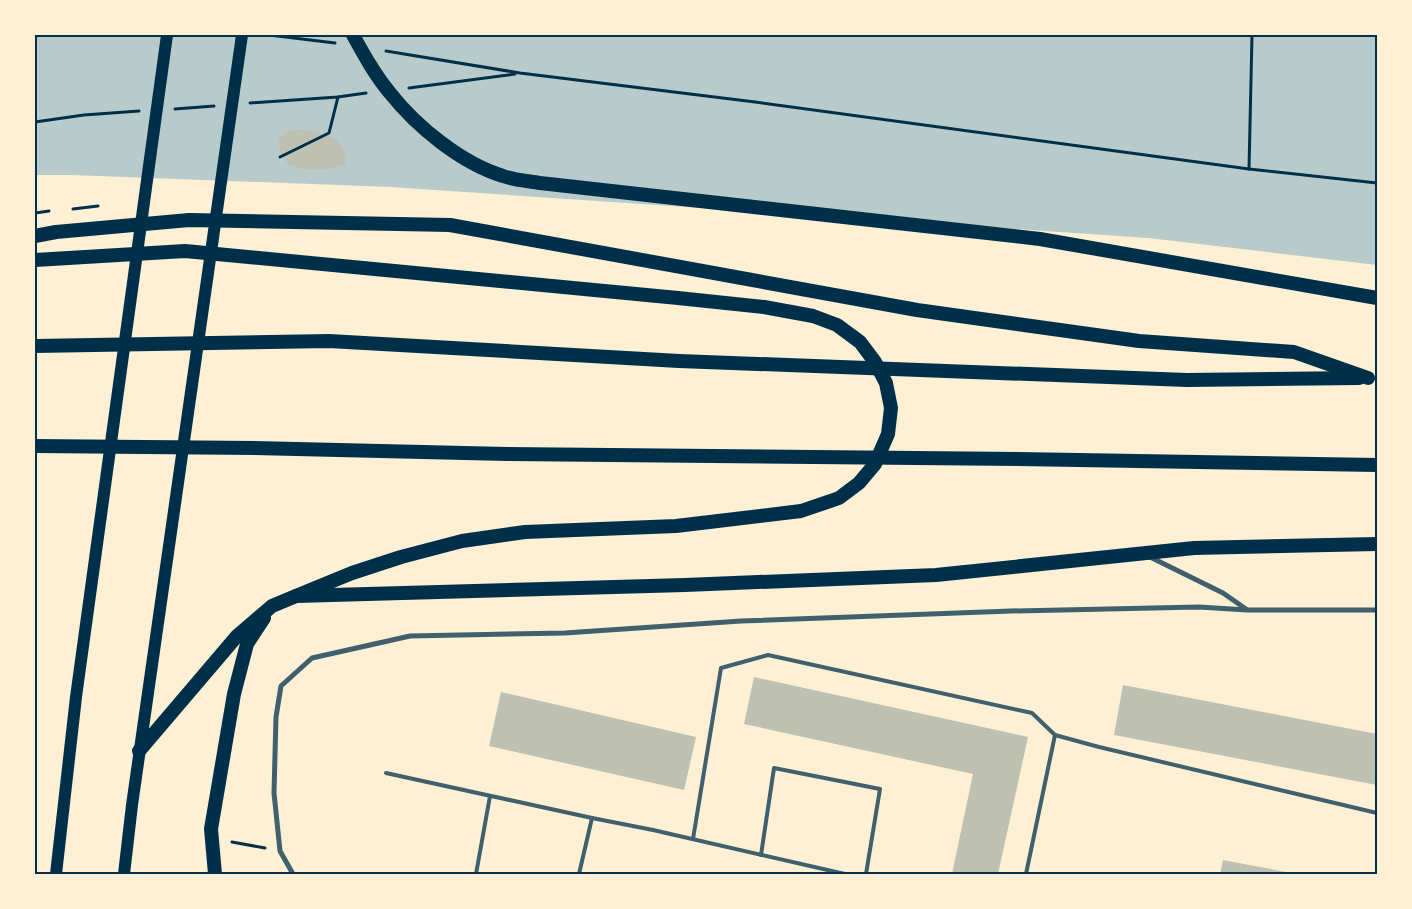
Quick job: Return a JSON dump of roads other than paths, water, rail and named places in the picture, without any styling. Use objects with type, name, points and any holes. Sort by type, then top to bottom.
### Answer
[{"type":"highway","points":[[353,35],[370,65],[390,94],[415,120],[443,144],[472,163],[503,177],[540,183],[1040,239],[1377,298]]},
{"type":"highway","points":[[35,236],[56,232],[189,220],[450,225],[917,310],[1139,341],[1294,352],[1372,378]]},
{"type":"highway","points":[[35,260],[185,251],[764,307],[813,316],[838,325],[860,342],[875,362],[886,383],[891,408],[888,434],[875,464],[859,483],[839,498],[801,511],[676,526],[525,532],[462,541],[401,557],[352,573],[272,606],[237,636],[139,751]]},
{"type":"highway","points":[[35,346],[329,341],[679,361],[1187,380],[1372,378]]},
{"type":"highway","points":[[35,446],[1377,465]]},
{"type":"highway","points":[[296,596],[685,585],[936,575],[1194,548],[1377,544]]},
{"type":"highway","points":[[215,874],[211,829],[234,694],[247,644],[272,606]]},
{"type":"main road","points":[[56,874],[76,697],[167,35]]},
{"type":"main road","points":[[124,874],[139,751],[242,35]]},
{"type":"street","points":[[1143,553],[1223,593],[1247,610]]},
{"type":"street","points":[[294,874],[280,851],[274,793],[278,709],[282,686],[312,658],[410,636],[564,633],[741,621],[1199,607],[1247,610],[1377,610]]},
{"type":"lane","points":[[693,839],[721,668],[768,655],[1032,713],[1055,735],[1377,813]]},
{"type":"lane","points":[[1026,874],[1055,735]]},
{"type":"lane","points":[[761,855],[774,768],[880,789],[866,874]]},
{"type":"lane","points":[[386,773],[693,839],[845,874]]},
{"type":"lane","points":[[476,874],[490,796]]},
{"type":"lane","points":[[579,874],[592,818]]}]
